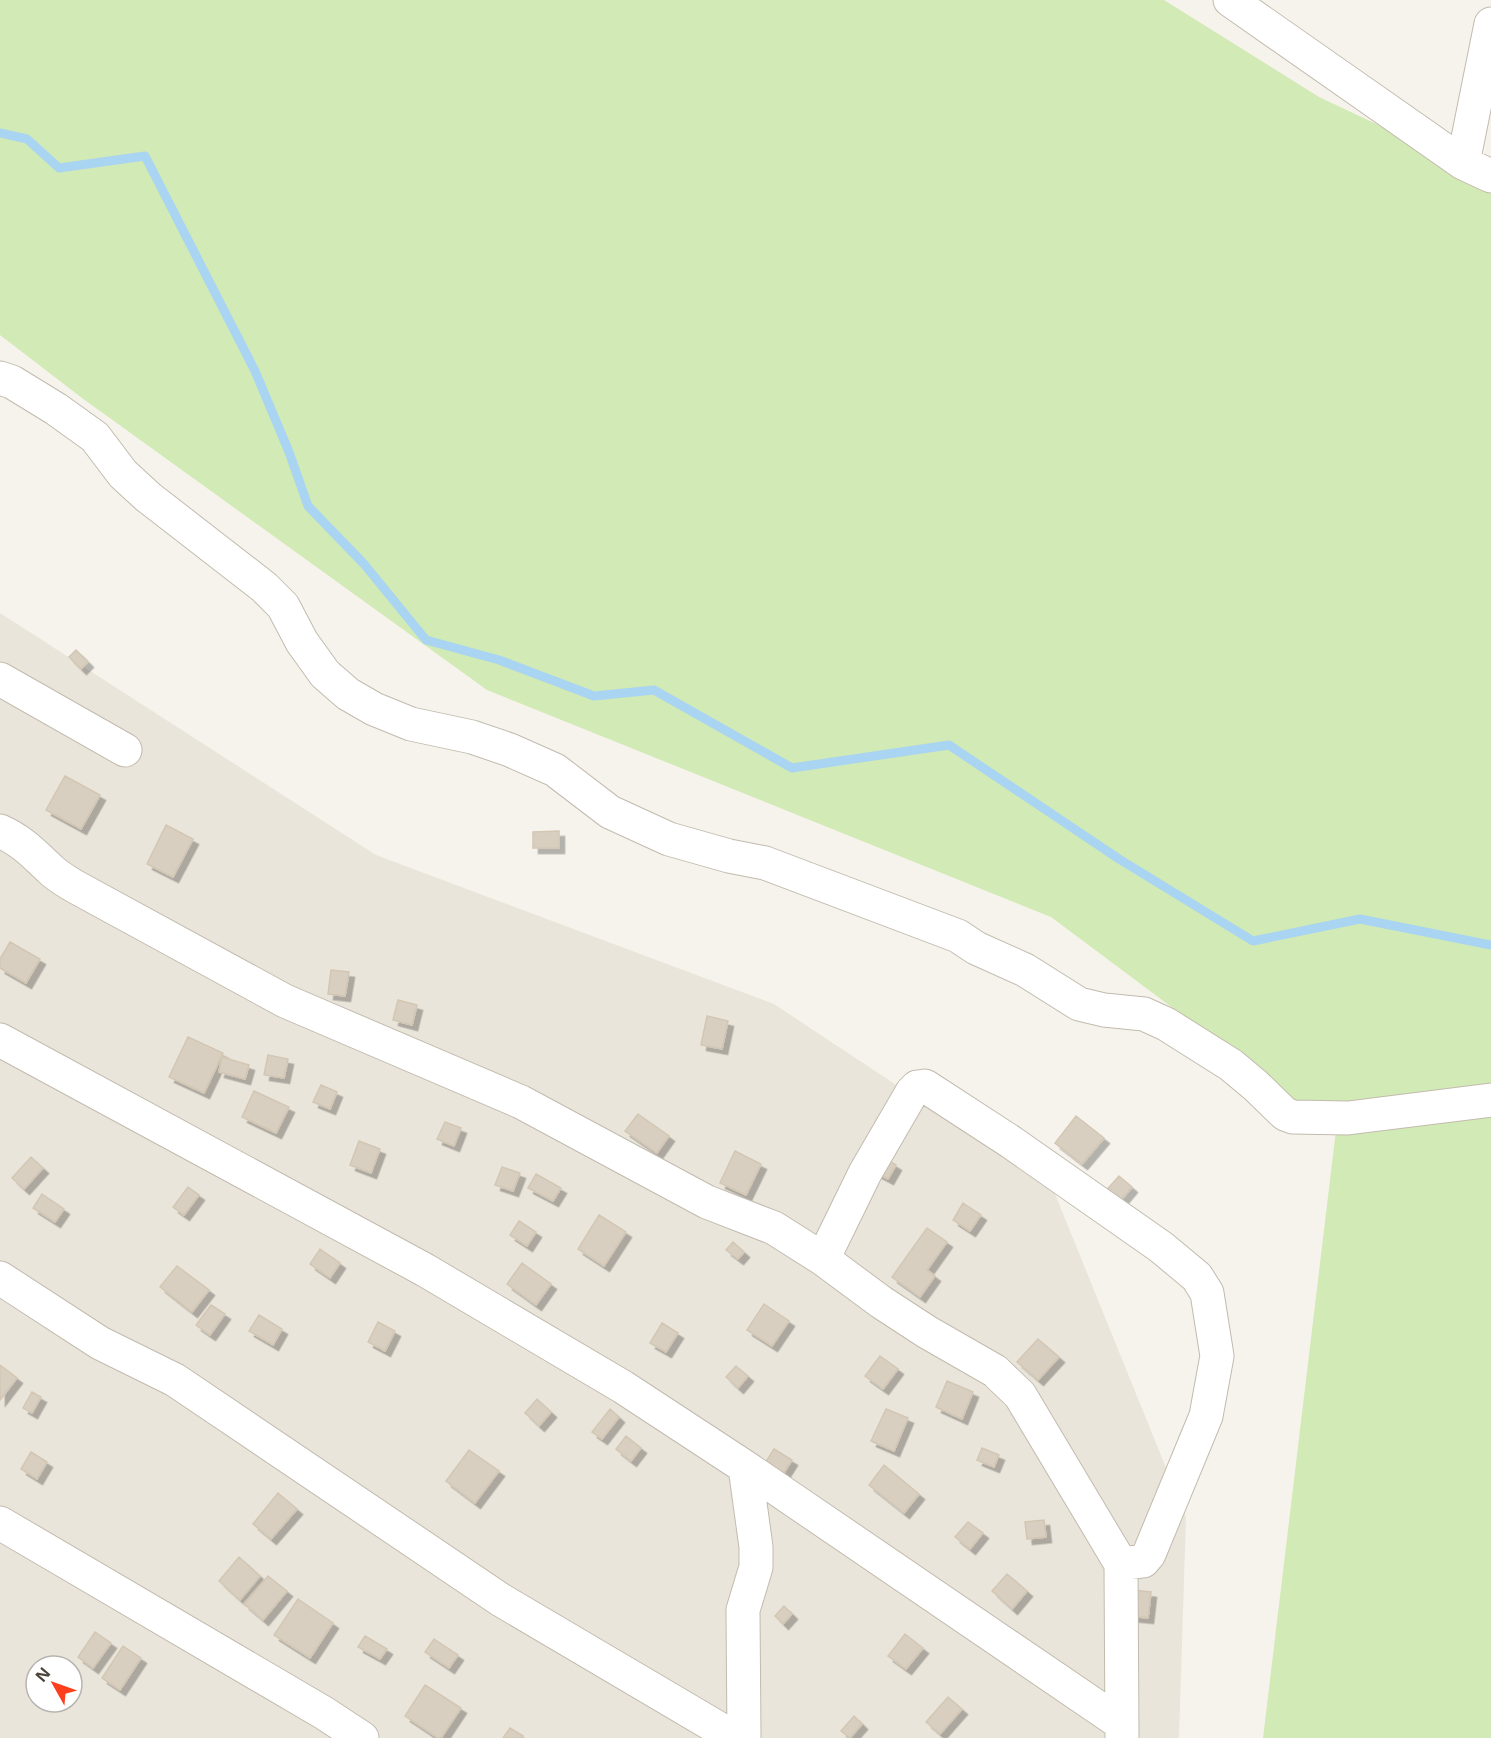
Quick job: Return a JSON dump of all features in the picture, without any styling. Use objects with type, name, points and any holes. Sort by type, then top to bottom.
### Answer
[{"type":"street","points":[[1230,0],[1477,169],[1491,24]]},
{"type":"street","points":[[0,378],[12,382],[56,409],[95,437],[123,474],[148,497],[264,586],[283,606],[302,642],[325,674],[348,694],[374,709],[411,724],[472,737],[510,750],[555,770],[610,812],[669,839],[765,862],[958,936],[976,948],[1025,970],[1079,1004],[1104,1010],[1144,1014],[1166,1024],[1231,1065],[1285,1114],[1293,1117],[1348,1118],[1491,1100]]},
{"type":"street","points":[[0,679],[125,750]]},
{"type":"street","points":[[0,831],[35,852],[51,871],[74,886],[285,1000],[521,1102],[707,1202],[774,1228],[823,1259],[881,1302],[927,1332],[995,1371],[1020,1395],[1121,1564],[1122,1731]]},
{"type":"street","points":[[0,1040],[425,1270],[623,1388],[745,1467],[1122,1731]]},
{"type":"street","points":[[823,1259],[865,1173],[912,1092],[917,1087],[925,1086],[1020,1148],[1161,1247],[1197,1277],[1207,1293],[1217,1356],[1206,1416],[1149,1554],[1143,1561],[1121,1564]]},
{"type":"street","points":[[0,1278],[100,1343],[174,1380],[501,1600],[735,1738]]},
{"type":"street","points":[[744,1738],[743,1610],[756,1567],[756,1547],[745,1467]]},
{"type":"street","points":[[0,1523],[255,1672],[362,1738]]},
{"type":"shaded area","points":[[0,613],[376,855],[774,1004],[1053,1189],[1186,1517],[1179,1738],[0,1738]]},
{"type":"green space","points":[[0,0],[1164,0],[1319,97],[1491,178],[1491,1738],[1263,1738],[1336,1130],[1051,917],[487,690],[82,398],[0,335]]},
{"type":"building","points":[[76,650],[88,662],[81,669],[69,657]]},
{"type":"building","points":[[65,776],[100,795],[81,829],[46,810]]},
{"type":"building","points":[[166,825],[193,839],[173,877],[147,864]]},
{"type":"building","points":[[559,831],[559,848],[533,848],[533,832]]},
{"type":"building","points":[[10,942],[40,959],[26,983],[0,968],[0,959]]},
{"type":"building","points":[[331,970],[349,972],[345,996],[328,994]]},
{"type":"building","points":[[398,1000],[417,1005],[412,1025],[393,1020]]},
{"type":"building","points":[[707,1016],[728,1021],[722,1049],[701,1045]]},
{"type":"building","points":[[188,1037],[223,1053],[204,1093],[169,1077]]},
{"type":"building","points":[[268,1055],[288,1059],[284,1078],[264,1075]]},
{"type":"building","points":[[222,1057],[249,1065],[245,1079],[219,1072]]},
{"type":"building","points":[[321,1085],[337,1092],[330,1109],[313,1102]]},
{"type":"building","points":[[254,1091],[289,1107],[276,1133],[242,1117]]},
{"type":"building","points":[[638,1114],[669,1136],[657,1153],[625,1131]]},
{"type":"building","points":[[1076,1116],[1104,1138],[1082,1164],[1055,1143]]},
{"type":"building","points":[[445,1122],[461,1128],[454,1146],[437,1139]]},
{"type":"building","points":[[359,1141],[380,1149],[371,1173],[350,1165]]},
{"type":"building","points":[[735,1151],[761,1164],[746,1195],[720,1183]]},
{"type":"building","points":[[881,1156],[896,1165],[888,1179],[873,1171]]},
{"type":"building","points":[[31,1157],[43,1168],[24,1189],[12,1178]]},
{"type":"building","points":[[502,1167],[520,1173],[513,1191],[495,1185]]},
{"type":"building","points":[[536,1174],[561,1188],[553,1201],[528,1188]]},
{"type":"building","points":[[1119,1176],[1132,1187],[1116,1206],[1103,1194]]},
{"type":"building","points":[[188,1187],[199,1195],[184,1215],[173,1207]]},
{"type":"building","points":[[42,1194],[64,1209],[55,1222],[33,1208]]},
{"type":"building","points":[[963,1203],[981,1215],[970,1231],[953,1220]]},
{"type":"building","points":[[599,1215],[626,1232],[604,1266],[578,1249]]},
{"type":"building","points":[[519,1221],[536,1232],[527,1246],[510,1235]]},
{"type":"building","points":[[927,1228],[947,1242],[927,1270],[935,1276],[920,1297],[892,1277]]},
{"type":"building","points":[[733,1242],[744,1252],[738,1259],[726,1250]]},
{"type":"building","points":[[320,1249],[340,1263],[330,1278],[310,1264]]},
{"type":"building","points":[[522,1263],[551,1284],[536,1305],[507,1284]]},
{"type":"building","points":[[177,1266],[209,1290],[192,1312],[160,1287]]},
{"type":"building","points":[[764,1304],[789,1321],[772,1346],[747,1330]]},
{"type":"building","points":[[211,1305],[225,1314],[210,1335],[196,1325]]},
{"type":"building","points":[[259,1315],[282,1329],[273,1345],[249,1331]]},
{"type":"building","points":[[378,1322],[395,1331],[385,1351],[368,1342]]},
{"type":"building","points":[[662,1323],[678,1333],[666,1352],[650,1343]]},
{"type":"building","points":[[1038,1339],[1059,1357],[1038,1380],[1017,1362]]},
{"type":"building","points":[[880,1356],[898,1369],[883,1389],[865,1376]]},
{"type":"building","points":[[0,1365],[17,1378],[0,1400]]},
{"type":"building","points":[[736,1366],[748,1376],[738,1388],[726,1377]]},
{"type":"building","points":[[947,1381],[973,1392],[962,1419],[936,1407]]},
{"type":"building","points":[[32,1392],[41,1397],[32,1413],[23,1408]]},
{"type":"building","points":[[537,1399],[551,1412],[539,1426],[525,1413]]},
{"type":"building","points":[[610,1409],[619,1417],[602,1439],[592,1432]]},
{"type":"building","points":[[886,1409],[908,1418],[894,1451],[871,1441]]},
{"type":"building","points":[[626,1436],[641,1448],[631,1461],[616,1449]]},
{"type":"building","points":[[982,1448],[999,1455],[994,1467],[977,1460]]},
{"type":"building","points":[[774,1449],[792,1460],[784,1473],[765,1463]]},
{"type":"building","points":[[469,1450],[499,1471],[475,1503],[446,1481]]},
{"type":"building","points":[[31,1452],[47,1462],[37,1479],[21,1469]]},
{"type":"building","points":[[884,1465],[919,1494],[904,1513],[869,1485]]},
{"type":"building","points":[[278,1493],[297,1509],[271,1539],[253,1524]]},
{"type":"building","points":[[1044,1520],[1046,1537],[1027,1539],[1025,1522]]},
{"type":"building","points":[[968,1522],[983,1533],[970,1549],[955,1537]]},
{"type":"building","points":[[239,1557],[260,1576],[240,1600],[219,1581]]},
{"type":"building","points":[[1007,1574],[1027,1591],[1012,1609],[992,1591]]},
{"type":"building","points":[[268,1576],[287,1591],[263,1620],[244,1604]]},
{"type":"building","points":[[1132,1590],[1151,1592],[1148,1618],[1129,1616]]},
{"type":"building","points":[[298,1599],[333,1623],[310,1658],[274,1635]]},
{"type":"building","points":[[784,1606],[792,1614],[783,1624],[775,1616]]},
{"type":"building","points":[[95,1632],[111,1643],[93,1668],[84,1661],[84,1654],[80,1654]]},
{"type":"building","points":[[905,1634],[923,1648],[906,1669],[888,1656]]},
{"type":"building","points":[[365,1636],[387,1649],[380,1659],[358,1647]]},
{"type":"building","points":[[434,1639],[458,1655],[449,1668],[425,1652]]},
{"type":"building","points":[[123,1646],[141,1658],[120,1690],[102,1678]]},
{"type":"building","points":[[425,1685],[461,1708],[441,1738],[405,1716]]},
{"type":"building","points":[[948,1697],[962,1709],[940,1734],[926,1722]]},
{"type":"building","points":[[854,1716],[862,1724],[850,1738],[841,1731]]},
{"type":"building","points":[[510,1728],[523,1736],[503,1738]]},
{"type":"waterway","points":[[0,133],[27,139],[59,168],[145,156],[255,371],[289,452],[308,506],[364,564],[426,640],[499,660],[594,696],[654,690],[792,768],[949,745],[1119,859],[1253,941],[1360,919],[1491,945]]}]
